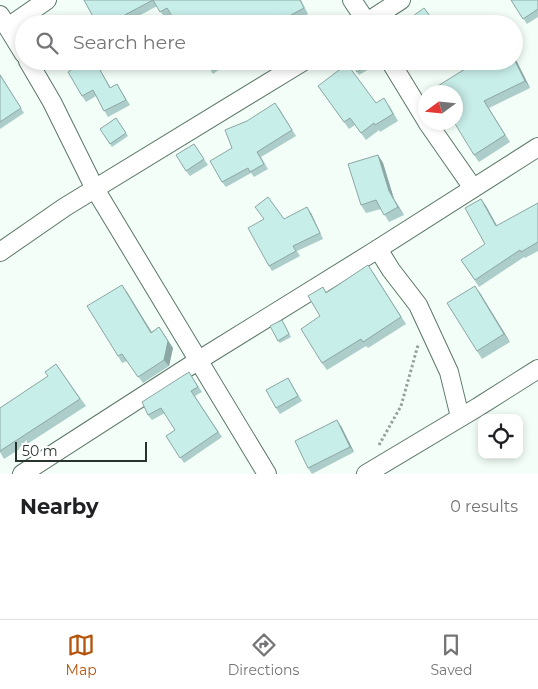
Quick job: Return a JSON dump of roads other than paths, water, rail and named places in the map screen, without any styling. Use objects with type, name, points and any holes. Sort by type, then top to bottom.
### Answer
[{"type":"street","points":[[16,15],[47,0]]},
{"type":"street","points":[[352,0],[362,15]]},
{"type":"street","points":[[379,15],[401,0]]},
{"type":"street","points":[[4,21],[15,39]]},
{"type":"street","points":[[33,70],[52,102],[95,189],[267,474]]},
{"type":"street","points":[[0,252],[64,207],[289,70]]},
{"type":"street","points":[[395,70],[418,108]]},
{"type":"street","points":[[432,130],[473,188]]},
{"type":"street","points":[[22,474],[199,360],[538,147]]},
{"type":"street","points":[[378,249],[390,270],[418,304],[449,372],[460,417]]},
{"type":"street","points":[[366,474],[538,369]]}]
